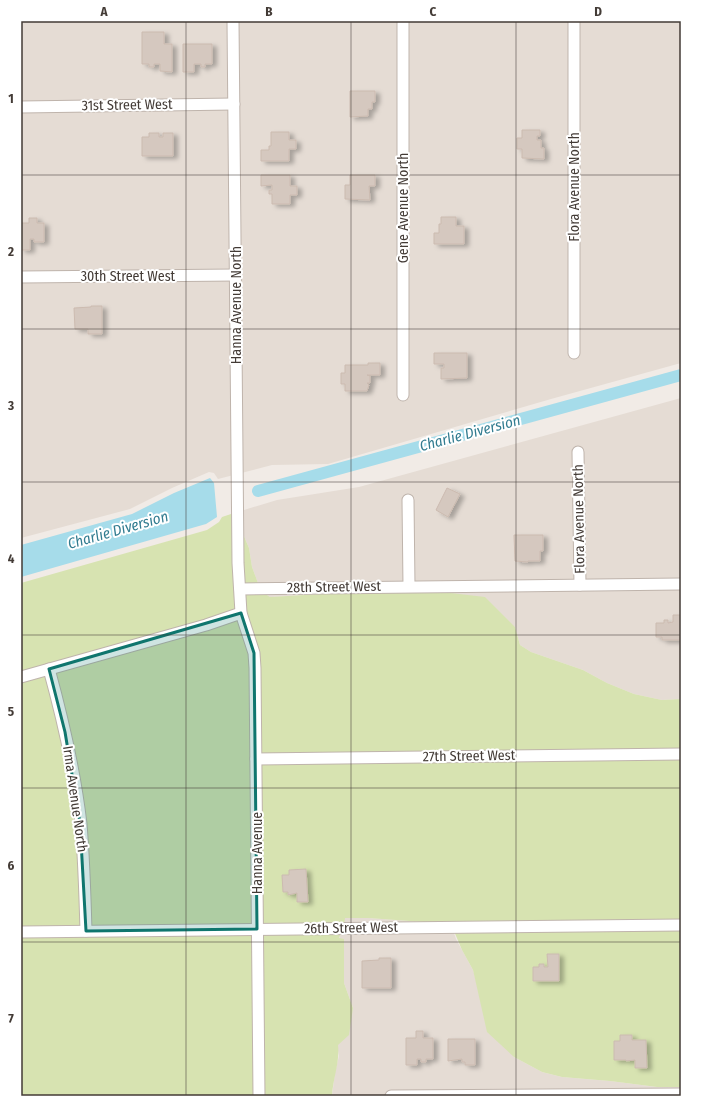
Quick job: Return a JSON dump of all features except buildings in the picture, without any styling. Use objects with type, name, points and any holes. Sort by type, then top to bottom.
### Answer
[{"type":"street","name":"Hanna Avenue North","points":[[233,21],[237,487],[238,563],[240,589]]},
{"type":"street","name":"Gene Avenue North","points":[[403,21],[403,395]]},
{"type":"street","name":"Flora Avenue North","points":[[574,21],[574,354]]},
{"type":"street","name":"31st Street West","points":[[21,106],[234,104]]},
{"type":"street","name":"30th Street West","points":[[21,277],[236,276]]},
{"type":"street","name":"Flora Avenue North","points":[[578,452],[580,585]]},
{"type":"street","points":[[408,500],[409,586]]},
{"type":"street","name":"28th Street West","points":[[240,589],[681,584]]},
{"type":"street","points":[[21,677],[206,625],[241,613],[240,589]]},
{"type":"street","name":"Hanna Avenue","points":[[241,613],[254,653],[255,668],[259,1096]]},
{"type":"street","name":"Irma Avenue North","points":[[49,669],[65,732],[80,823],[84,866],[86,931]]},
{"type":"street","name":"27th Street West","points":[[256,759],[681,754]]},
{"type":"street","name":"26th Street West","points":[[21,932],[681,925]]},
{"type":"street","points":[[391,1096],[681,1094]]},
{"type":"highlighted area","points":[[241,613],[254,653],[257,929],[86,931],[80,823],[65,732],[49,669]]},
{"type":"shaded area","points":[[21,21],[681,21],[681,363],[328,464],[272,465],[218,479],[214,473],[209,472],[172,488],[130,509],[21,538]]},
{"type":"shaded area","points":[[681,398],[681,699],[662,700],[634,694],[607,683],[583,670],[531,652],[520,645],[515,627],[389,590],[270,597],[261,591],[252,567],[249,548],[234,513],[277,500],[359,487]]},
{"type":"shaded area","points":[[344,918],[368,918],[451,924],[456,939],[473,970],[479,991],[514,1057],[542,1072],[562,1077],[657,1087],[681,1087],[681,1096],[332,1096],[339,1056],[337,1045],[353,1008],[344,983],[344,939],[339,939],[344,926]]},
{"type":"green space","points":[[234,513],[249,548],[252,567],[261,591],[270,597],[389,590],[442,592],[485,597],[515,627],[520,645],[531,652],[583,670],[607,683],[634,694],[662,700],[681,699],[681,1087],[657,1087],[562,1077],[542,1072],[514,1057],[487,1032],[473,970],[462,950],[451,924],[368,918],[345,918],[344,926],[339,938],[344,939],[344,983],[353,1008],[349,1035],[338,1045],[338,1058],[332,1096],[21,1096],[21,583],[207,530],[219,522],[222,517]]},
{"type":"water","points":[[210,478],[214,483],[217,517],[206,524],[21,577],[21,545],[132,514],[174,493]]},
{"type":"waterway","name":"Charlie Diversion","points":[[258,491],[681,375]]}]
